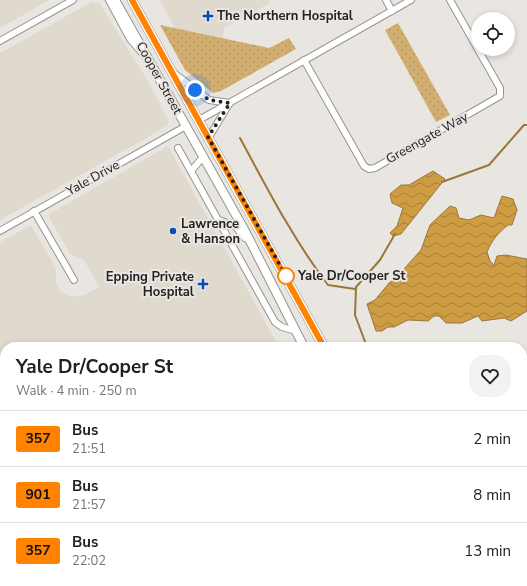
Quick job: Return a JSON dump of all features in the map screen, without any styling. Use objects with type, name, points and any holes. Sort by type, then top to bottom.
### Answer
[{"type":"main road","name":"Cooper Street","points":[[115,0],[266,271],[302,342]]},
{"type":"main road","name":"Cooper Street","points":[[132,0],[321,342]]},
{"type":"main road","points":[[186,126],[199,120]]},
{"type":"main road","points":[[298,335],[298,342]]},
{"type":"street","points":[[0,41],[72,0]]},
{"type":"street","points":[[108,0],[130,39],[150,62]]},
{"type":"street","points":[[386,0],[392,11]]},
{"type":"street","points":[[199,120],[411,0]]},
{"type":"street","name":"Greengate Way","points":[[304,60],[364,166],[369,169],[375,168],[500,96],[500,88],[450,0]]},
{"type":"street","points":[[173,73],[209,100],[230,103]]},
{"type":"street","points":[[208,137],[230,103]]},
{"type":"street","name":"Yale Drive","points":[[0,231],[186,126]]},
{"type":"street","points":[[178,148],[275,322],[298,335]]},
{"type":"street","points":[[192,171],[203,157]]},
{"type":"street","points":[[34,211],[74,280]]},
{"type":"street","name":"Cooper Street","points":[[219,220],[235,226],[242,233],[266,271]]},
{"type":"shaded area","points":[[0,0],[49,0],[0,28]]},
{"type":"shaded area","name":"The Northern Hospital","points":[[160,0],[269,0],[270,3],[224,28],[223,39],[175,29]]},
{"type":"shaded area","points":[[92,2],[100,4],[149,83],[169,122],[166,126],[143,140],[0,220],[0,53]]},
{"type":"shaded area","points":[[398,23],[450,115],[436,122],[385,30]]},
{"type":"shaded area","points":[[160,25],[269,48],[289,38],[296,49],[221,91],[213,93],[185,70]]},
{"type":"shaded area","points":[[168,146],[276,342],[0,342],[0,242],[29,226],[32,227],[55,266],[56,283],[61,292],[72,297],[83,296],[99,287],[84,260],[70,254],[49,217],[49,214]]},
{"type":"water","points":[[433,171],[445,179],[401,234],[393,236],[390,233],[397,226],[403,208],[392,203],[390,194],[401,185],[409,185]]},
{"type":"water","points":[[502,196],[513,199],[517,210],[512,225],[508,225],[498,234],[487,252],[490,261],[494,265],[497,256],[506,255],[527,259],[527,311],[511,321],[504,318],[482,321],[478,316],[462,323],[446,323],[439,316],[434,316],[428,321],[408,320],[394,327],[388,327],[382,331],[376,331],[367,304],[375,300],[389,283],[395,279],[421,250],[430,225],[450,206],[456,208],[459,218],[469,220],[481,215],[494,218]]},
{"type":"waterway","points":[[442,182],[489,165],[524,125],[527,125]]},
{"type":"waterway","points":[[240,138],[270,194],[315,268],[328,285],[355,289]]},
{"type":"waterway","points":[[365,342],[355,315],[356,287],[380,260],[395,234]]},
{"type":"bus line","name":"357","points":[[132,0],[321,342]]},
{"type":"place","name":"The Northern Hospital","points":[[208,16]]},
{"type":"place","name":"Lawrence & Hanson","points":[[173,231]]},
{"type":"place","name":"Yale Dr/Cooper St","points":[[286,276]]},
{"type":"place","name":"Epping Private Hospital","points":[[203,284]]},
{"type":"route","points":[[195,90],[209,100],[230,103],[208,137],[286,276]]}]
